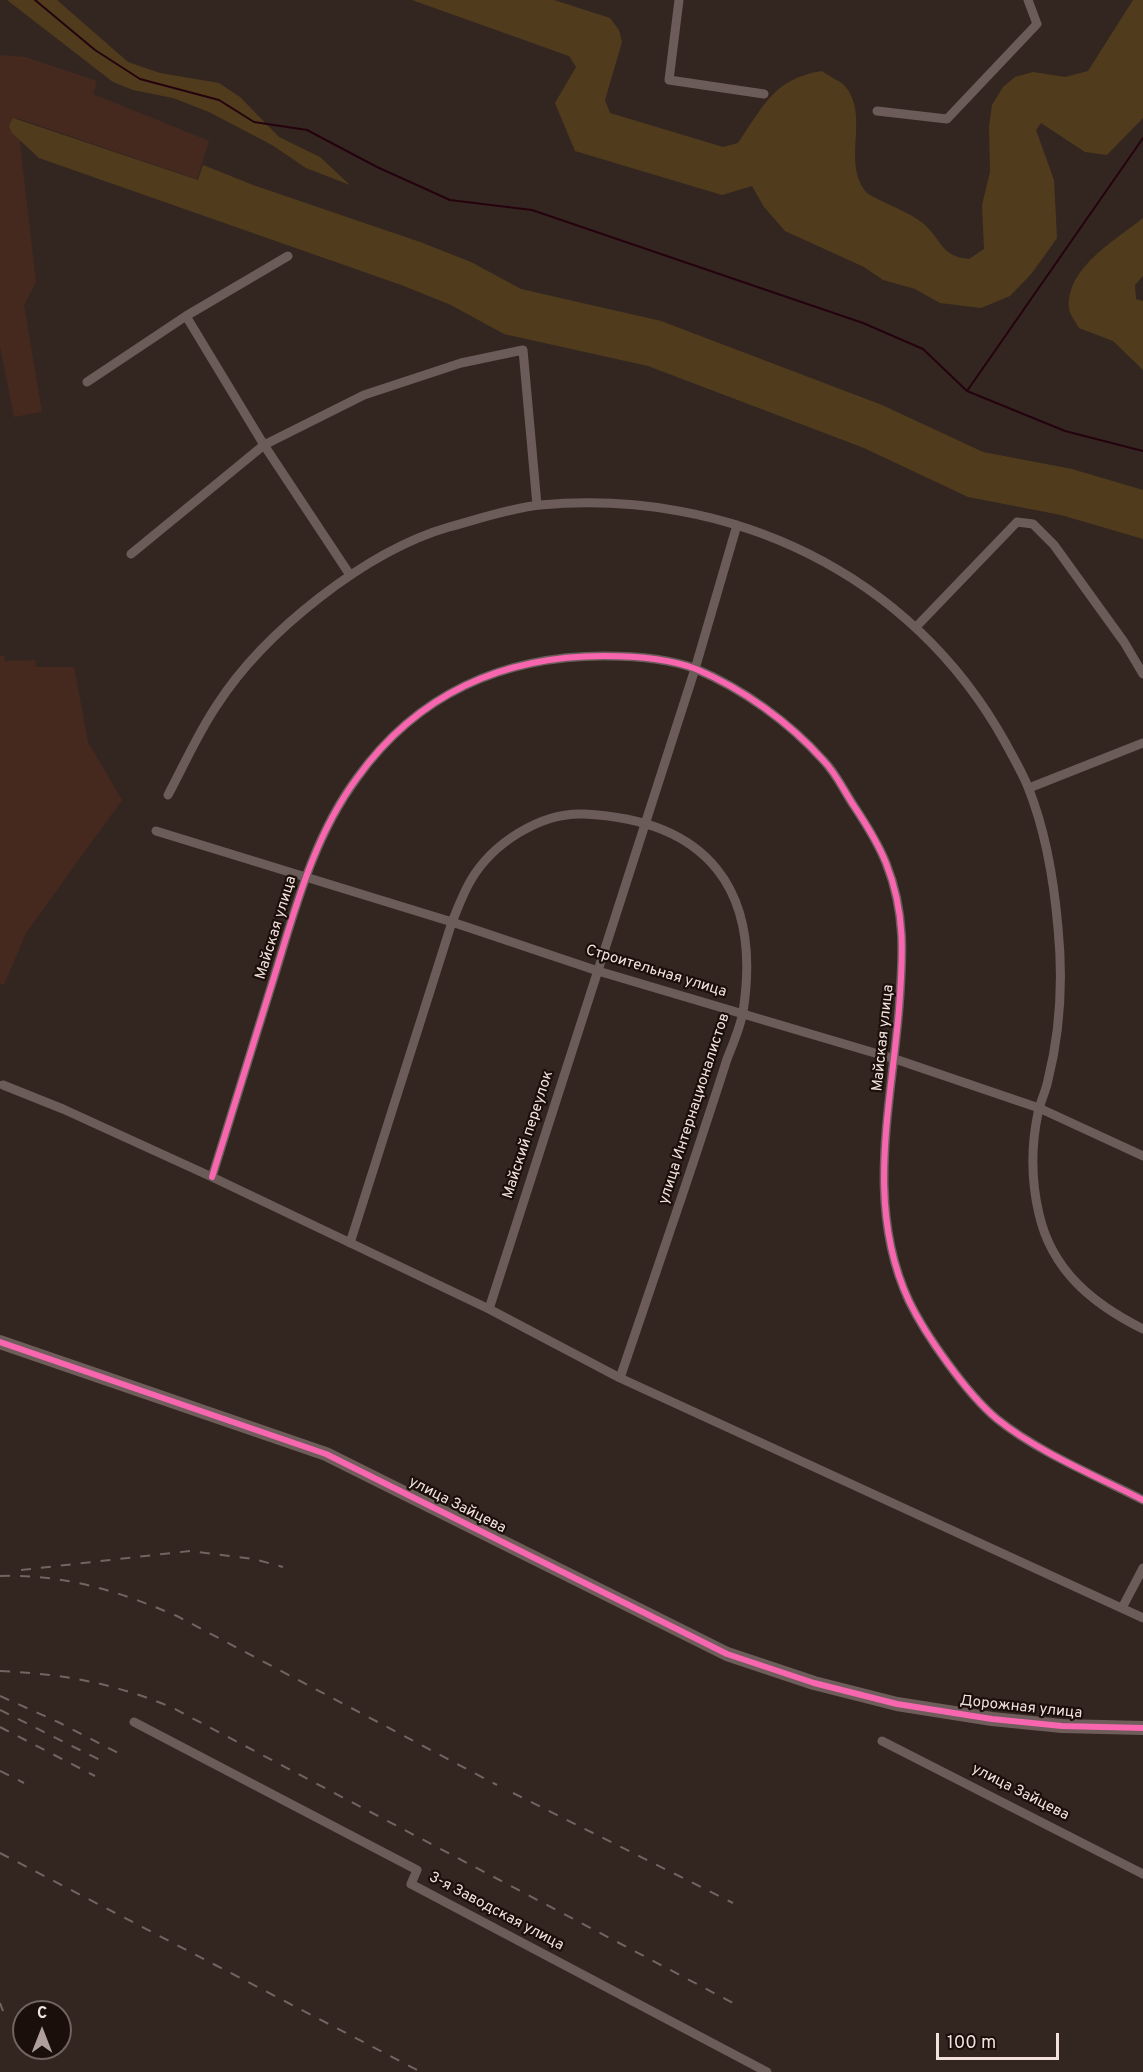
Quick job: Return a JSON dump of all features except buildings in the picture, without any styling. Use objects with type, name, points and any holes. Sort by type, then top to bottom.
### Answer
[{"type":"street","points":[[679,0],[669,80],[765,94]]},
{"type":"street","points":[[877,111],[947,119],[1037,24],[1028,0]]},
{"type":"street","points":[[87,382],[186,316],[288,256]]},
{"type":"street","points":[[186,316],[264,445],[350,575]]},
{"type":"street","points":[[131,554],[264,445],[364,395],[461,363],[523,350],[537,505]]},
{"type":"street","points":[[168,795],[216,706],[247,665],[290,624],[350,575],[429,533],[537,505],[610,503],[662,507],[737,525],[812,554],[865,585],[916,627],[960,673],[992,718],[1029,788],[1050,861],[1061,966],[1056,1037],[1048,1083],[1039,1108],[1032,1148],[1039,1216],[1052,1252],[1069,1277],[1099,1305],[1143,1329]]},
{"type":"street","points":[[916,627],[1000,536],[1017,522],[1033,524],[1054,545],[1124,642],[1143,674]]},
{"type":"street","name":"Майский переулок","points":[[489,1309],[695,669],[737,525]]},
{"type":"street","name":"Майская улица","points":[[212,1178],[306,876],[330,821],[357,777],[379,751],[448,694],[491,672],[541,660],[625,656],[695,669],[746,696],[787,725],[826,762],[865,823],[886,862],[901,913],[905,957],[896,1059],[882,1164],[884,1209],[890,1247],[908,1298],[928,1336],[996,1418],[1074,1465],[1143,1500]]},
{"type":"street","points":[[1029,788],[1143,743]]},
{"type":"street","name":"улица Интернационалистов","points":[[350,1243],[452,922],[471,880],[486,859],[510,838],[542,822],[580,813],[644,822],[674,833],[701,851],[731,889],[743,918],[747,940],[743,1014],[620,1378]]},
{"type":"street","name":"Строительная улица","points":[[156,831],[452,922],[598,971],[896,1059],[1039,1108],[1143,1156]]},
{"type":"street","points":[[3,1086],[63,1109],[212,1178],[489,1309],[620,1378],[1143,1618]]},
{"type":"street","name":"улица Зайцева","points":[[0,1342],[326,1454],[727,1654],[814,1683],[897,1704]]},
{"type":"street","points":[[1122,1608],[1143,1568]]},
{"type":"street","name":"Дорожная улица","points":[[897,1704],[992,1719],[1062,1726],[1143,1728]]},
{"type":"street","name":"3-я Заводская улица","points":[[134,1722],[417,1870],[411,1884],[767,2072]]},
{"type":"street","name":"улица Зайцева","points":[[882,1741],[1143,1874]]},
{"type":"shaded area","points":[[7,0],[57,0],[128,62],[160,73],[219,83],[240,97],[279,137],[320,157],[350,185],[306,168],[272,145],[209,112],[173,98],[133,90],[113,82]]},
{"type":"shaded area","points":[[412,0],[554,0],[610,18],[619,30],[622,42],[605,100],[610,113],[723,147],[738,143],[763,106],[781,87],[792,80],[822,71],[845,86],[852,98],[856,124],[856,166],[865,191],[919,220],[953,255],[969,259],[984,249],[982,205],[990,172],[989,126],[992,105],[1003,87],[1015,77],[1033,72],[1065,77],[1088,71],[1133,0],[1143,0],[1143,118],[1107,155],[1085,152],[1041,123],[1036,130],[1054,180],[1057,238],[1032,273],[1010,296],[981,308],[940,303],[915,289],[883,280],[864,267],[785,231],[764,207],[752,186],[722,195],[575,151],[555,103],[576,67],[569,56]]},
{"type":"shaded area","points":[[0,55],[25,57],[97,81],[93,94],[209,141],[197,179],[17,118],[36,282],[24,305],[42,412],[14,417],[0,346]]},
{"type":"shaded area","points":[[13,118],[198,180],[203,165],[253,185],[420,242],[471,262],[521,289],[661,321],[882,405],[983,452],[1072,469],[1143,490],[1143,539],[1061,515],[968,497],[864,448],[648,366],[504,334],[451,305],[404,286],[39,158],[12,133],[9,126]]},
{"type":"shaded area","points":[[1143,218],[1143,276],[1135,285],[1136,299],[1143,301],[1143,370],[1113,341],[1079,328],[1069,307],[1070,293],[1084,267],[1107,245]]},
{"type":"shaded area","points":[[0,656],[4,656],[5,661],[35,660],[36,667],[74,667],[88,742],[122,800],[26,933],[4,985],[0,984]]},
{"type":"waterway","points":[[35,0],[95,50],[140,79],[219,100],[254,122],[307,130],[377,167],[450,200],[532,210],[863,323],[923,349],[967,391],[1065,431],[1143,451]]},
{"type":"waterway","points":[[967,391],[1143,138]]},
{"type":"railway","points":[[21,1570],[190,1551],[254,1559],[283,1567]]},
{"type":"railway","points":[[0,1576],[69,1581],[134,1599],[177,1616],[497,1785]]},
{"type":"railway","points":[[0,1671],[88,1681],[130,1692],[173,1708],[733,2003]]},
{"type":"railway","points":[[0,1696],[58,1722],[124,1756]]},
{"type":"railway","points":[[0,1710],[104,1762]]},
{"type":"railway","points":[[0,1727],[95,1776]]},
{"type":"railway","points":[[0,1771],[24,1783]]},
{"type":"railway","points":[[513,1793],[733,1903]]},
{"type":"railway","points":[[0,1853],[421,2072]]},
{"type":"railway","points":[[0,2003],[3,2011]]},
{"type":"cycle path","points":[[212,1177],[308,872],[342,800],[381,749],[435,702],[497,672],[531,663],[604,656],[650,658],[685,665],[714,677],[748,697],[810,746],[836,776],[872,834],[892,881],[900,917],[901,971],[887,1120],[884,1193],[888,1230],[896,1265],[916,1315],[960,1380],[997,1419],[1049,1453],[1143,1500]]},
{"type":"cycle path","points":[[0,1342],[326,1454],[727,1654],[814,1683],[897,1704],[992,1719],[1062,1726],[1143,1728]]}]
